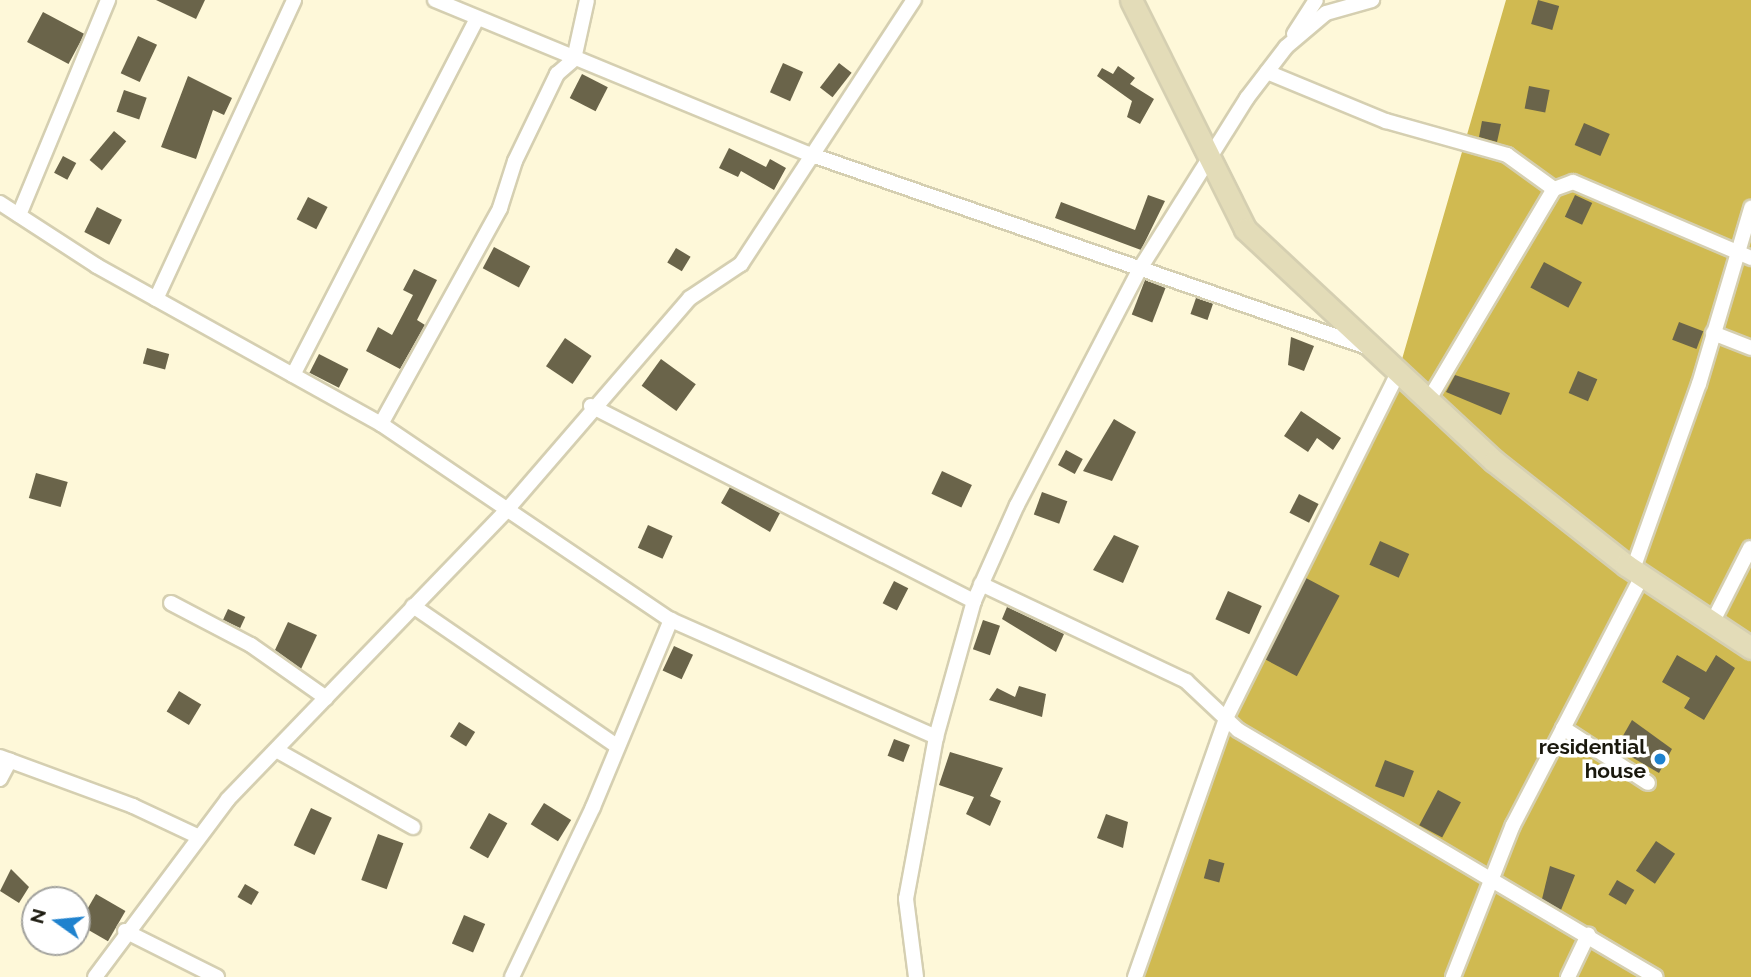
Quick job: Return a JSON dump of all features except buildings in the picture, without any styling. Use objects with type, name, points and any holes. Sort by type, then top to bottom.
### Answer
[{"type":"street","points":[[19,215],[108,0]]},
{"type":"street","points":[[156,299],[294,0]]},
{"type":"street","points":[[435,0],[464,6],[476,21],[809,154],[1371,348]]},
{"type":"street","points":[[381,424],[500,208],[557,74],[575,59],[587,0]]},
{"type":"street","points":[[95,977],[125,931],[197,836],[506,511],[591,406],[690,298],[741,264],[809,154],[914,0]]},
{"type":"street","points":[[1131,0],[1245,229],[1428,401],[1638,573],[1751,648]]},
{"type":"street","points":[[916,977],[906,899],[936,737],[974,601],[1142,267],[1208,155],[1286,47],[1316,0]]},
{"type":"street","points":[[1286,47],[1326,13],[1372,0]]},
{"type":"street","points":[[293,375],[476,21]]},
{"type":"street","points":[[1267,72],[1387,121],[1507,155],[1554,189]]},
{"type":"street","points":[[1428,401],[1554,189],[1573,182],[1751,258]]},
{"type":"street","points":[[0,202],[156,299],[381,424],[671,620],[936,737]]},
{"type":"street","points":[[1453,977],[1486,881],[1638,573],[1713,332],[1735,251],[1751,208]]},
{"type":"street","points":[[1713,332],[1751,348]]},
{"type":"street","points":[[1135,977],[1227,716],[1398,373]]},
{"type":"street","points":[[591,406],[974,601]]},
{"type":"street","points":[[1712,623],[1751,548]]},
{"type":"street","points":[[981,584],[1186,681],[1227,716],[1238,730],[1486,881],[1588,935],[1655,977]]},
{"type":"street","points":[[171,603],[251,645],[326,698]]},
{"type":"street","points":[[413,606],[615,745]]},
{"type":"street","points":[[512,977],[593,807],[615,745],[671,620]]},
{"type":"street","points":[[1563,728],[1648,783]]},
{"type":"street","points":[[278,751],[413,827]]},
{"type":"street","points":[[0,779],[5,758],[133,806],[197,836]]},
{"type":"street","points":[[125,931],[217,977]]},
{"type":"street","points":[[1568,977],[1588,935]]},
{"type":"shaded area","points":[[1506,0],[1751,0],[1751,977],[1135,977],[1227,716],[1398,373]]},
{"type":"place","name":"residential house","points":[[1660,759]]}]
